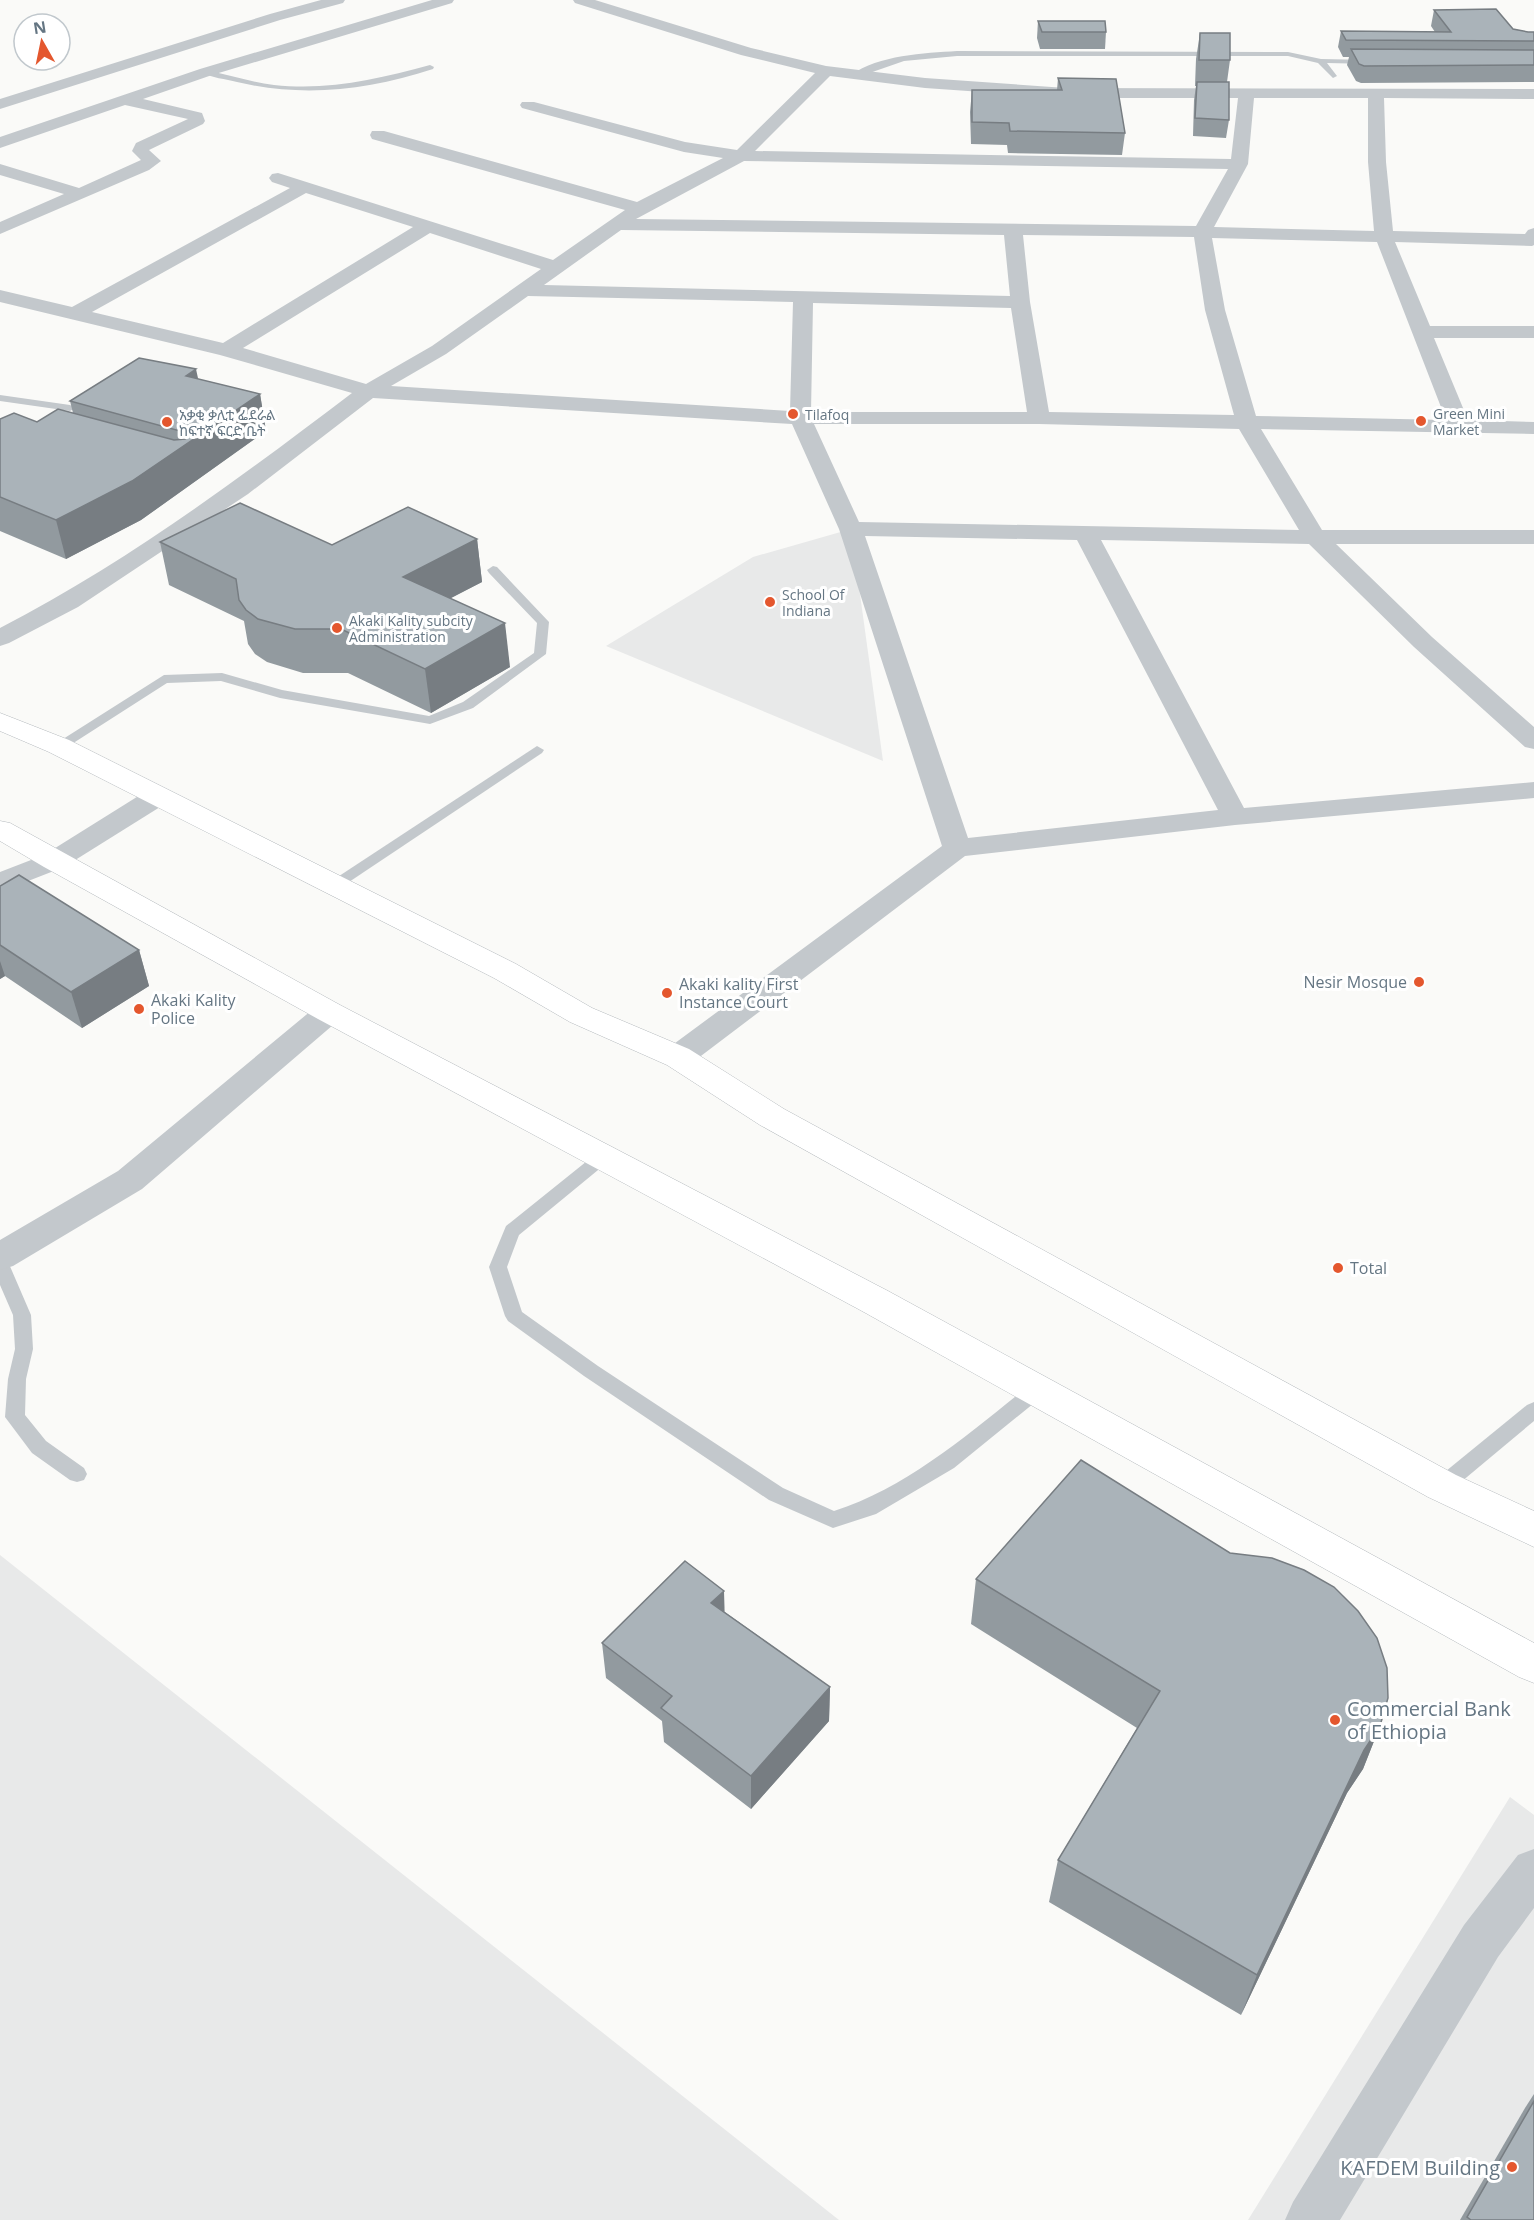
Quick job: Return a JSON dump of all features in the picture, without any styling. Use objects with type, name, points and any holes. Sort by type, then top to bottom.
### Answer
[{"type":"main road","points":[[0,721],[59,746],[336,885],[505,971],[581,1016],[678,1057],[772,1117],[1442,1486],[1534,1530]]},
{"type":"main road","points":[[0,829],[329,1012],[1037,1390],[1534,1664]]},
{"type":"street","points":[[0,104],[275,17],[338,0]]},
{"type":"street","points":[[0,142],[206,72],[447,0]]},
{"type":"street","points":[[580,0],[746,52],[826,71],[925,84],[1054,92],[1534,94]]},
{"type":"street","points":[[149,56],[206,72]]},
{"type":"street","points":[[0,638],[69,602],[240,489],[368,391],[439,350],[639,208],[741,156],[826,71]]},
{"type":"street","points":[[1246,94],[1239,164],[1203,232],[1215,310],[1247,423],[1315,537],[1423,642],[1534,741]]},
{"type":"street","points":[[1376,94],[1377,162],[1384,237],[1460,427]]},
{"type":"street","points":[[0,229],[152,161],[140,151],[142,147],[197,121],[196,116],[187,112],[123,100]]},
{"type":"street","points":[[528,105],[684,147],[741,156],[1239,164]]},
{"type":"street","points":[[378,135],[639,208]]},
{"type":"street","points":[[0,169],[81,194]]},
{"type":"street","points":[[278,178],[554,267]]},
{"type":"street","points":[[74,314],[304,187]]},
{"type":"street","points":[[617,224],[1534,239]]},
{"type":"street","points":[[226,350],[428,226]]},
{"type":"street","points":[[1013,230],[1020,302],[1040,418]]},
{"type":"street","points":[[525,290],[1020,302]]},
{"type":"street","points":[[0,296],[226,350],[368,391],[800,418],[1040,418],[1534,428]]},
{"type":"street","points":[[802,297],[800,418],[851,529],[957,848]]},
{"type":"street","points":[[1423,332],[1534,332]]},
{"type":"street","points":[[851,529],[1315,537],[1534,537]]},
{"type":"street","points":[[1085,532],[1235,817]]},
{"type":"street","points":[[678,1057],[957,848],[1235,817],[1534,790]]},
{"type":"street","points":[[0,883],[54,861],[158,796]]},
{"type":"street","points":[[0,1257],[130,1180],[329,1012]]},
{"type":"street","points":[[1311,2220],[1481,1941],[1534,1871]]},
{"type":"lane","points":[[855,75],[874,65],[892,60],[975,54],[1288,54],[1321,62],[1376,62]]},
{"type":"lane","points":[[1321,62],[1333,76]]},
{"type":"lane","points":[[206,72],[275,87],[318,88],[389,78],[430,68]]},
{"type":"lane","points":[[0,398],[74,406],[54,418]]},
{"type":"lane","points":[[59,746],[164,679],[222,677],[280,694],[430,720],[468,705],[540,654],[543,622],[493,570]]},
{"type":"lane","points":[[336,885],[537,750]]},
{"type":"lane","points":[[603,1157],[512,1232],[498,1267],[514,1316],[591,1371],[776,1494],[833,1520],[869,1508],[946,1462],[1037,1390]]},
{"type":"lane","points":[[0,1264],[22,1315],[24,1349],[17,1379],[15,1417],[39,1447],[77,1474]]},
{"type":"lane","points":[[1442,1486],[1534,1410]]},
{"type":"shaded area","name":"School Of Indiana","points":[[851,529],[883,761],[606,646],[753,557]]},
{"type":"shaded area","points":[[0,1555],[839,2220],[0,2220]]},
{"type":"shaded area","points":[[1510,1797],[1534,1815],[1534,2220],[1248,2220]]},
{"type":"building","points":[[1496,9],[1513,29],[1534,32],[1534,41],[1346,40],[1341,31],[1451,32],[1434,10]]},
{"type":"building","points":[[1038,21],[1105,21],[1106,32],[1042,32]]},
{"type":"building","points":[[1200,33],[1230,33],[1230,60],[1199,60]]},
{"type":"building","points":[[1351,49],[1534,50],[1534,65],[1364,66],[1359,64]]},
{"type":"building","points":[[1058,78],[1116,79],[1125,133],[1010,131],[1009,123],[972,122],[972,90],[1062,90]]},
{"type":"building","points":[[1197,82],[1229,82],[1229,120],[1195,118]]},
{"type":"building","points":[[139,358],[196,369],[186,376],[260,394],[132,481],[56,520],[0,497],[0,419],[14,413],[37,422],[58,409],[174,440],[185,439],[184,432],[70,401]]},
{"type":"building","points":[[240,503],[332,545],[408,507],[477,539],[403,577],[505,623],[425,669],[341,629],[295,629],[258,619],[246,610],[239,600],[236,579],[160,542]]},
{"type":"building","points":[[19,875],[139,950],[71,992],[0,945],[0,886]]},
{"type":"building","points":[[1081,1460],[1230,1553],[1272,1558],[1304,1570],[1334,1587],[1358,1611],[1377,1638],[1387,1668],[1388,1698],[1380,1726],[1364,1750],[1257,1975],[1058,1860],[1160,1691],[976,1579]]},
{"type":"building","points":[[685,1561],[724,1591],[711,1603],[830,1687],[751,1776],[661,1708],[672,1696],[602,1643]]},
{"type":"building","name":"KAFDEM Building","points":[[1534,2101],[1534,2220],[1471,2220],[1467,2217]]},
{"type":"place","name":"Tilafoq","points":[[793,414]]},
{"type":"place","name":"Green Mini Market","points":[[1421,421]]},
{"type":"place","name":"አቃቂ ቃሊቲ ፌደራል ከፍተኛ ፍርድ ቤት","points":[[167,422]]},
{"type":"place","name":"School Of Indiana","points":[[770,602]]},
{"type":"place","name":"Akaki Kality subcity Administration","points":[[337,628]]},
{"type":"place","name":"Nesir Mosque","points":[[1419,982]]},
{"type":"place","name":"Akaki kality First Instance Court","points":[[667,993]]},
{"type":"place","name":"Akaki Kality Police","points":[[139,1009]]},
{"type":"place","name":"Total","points":[[1338,1268]]},
{"type":"place","name":"Commercial Bank of Ethiopia","points":[[1335,1720]]},
{"type":"place","name":"KAFDEM Building","points":[[1512,2167]]}]
